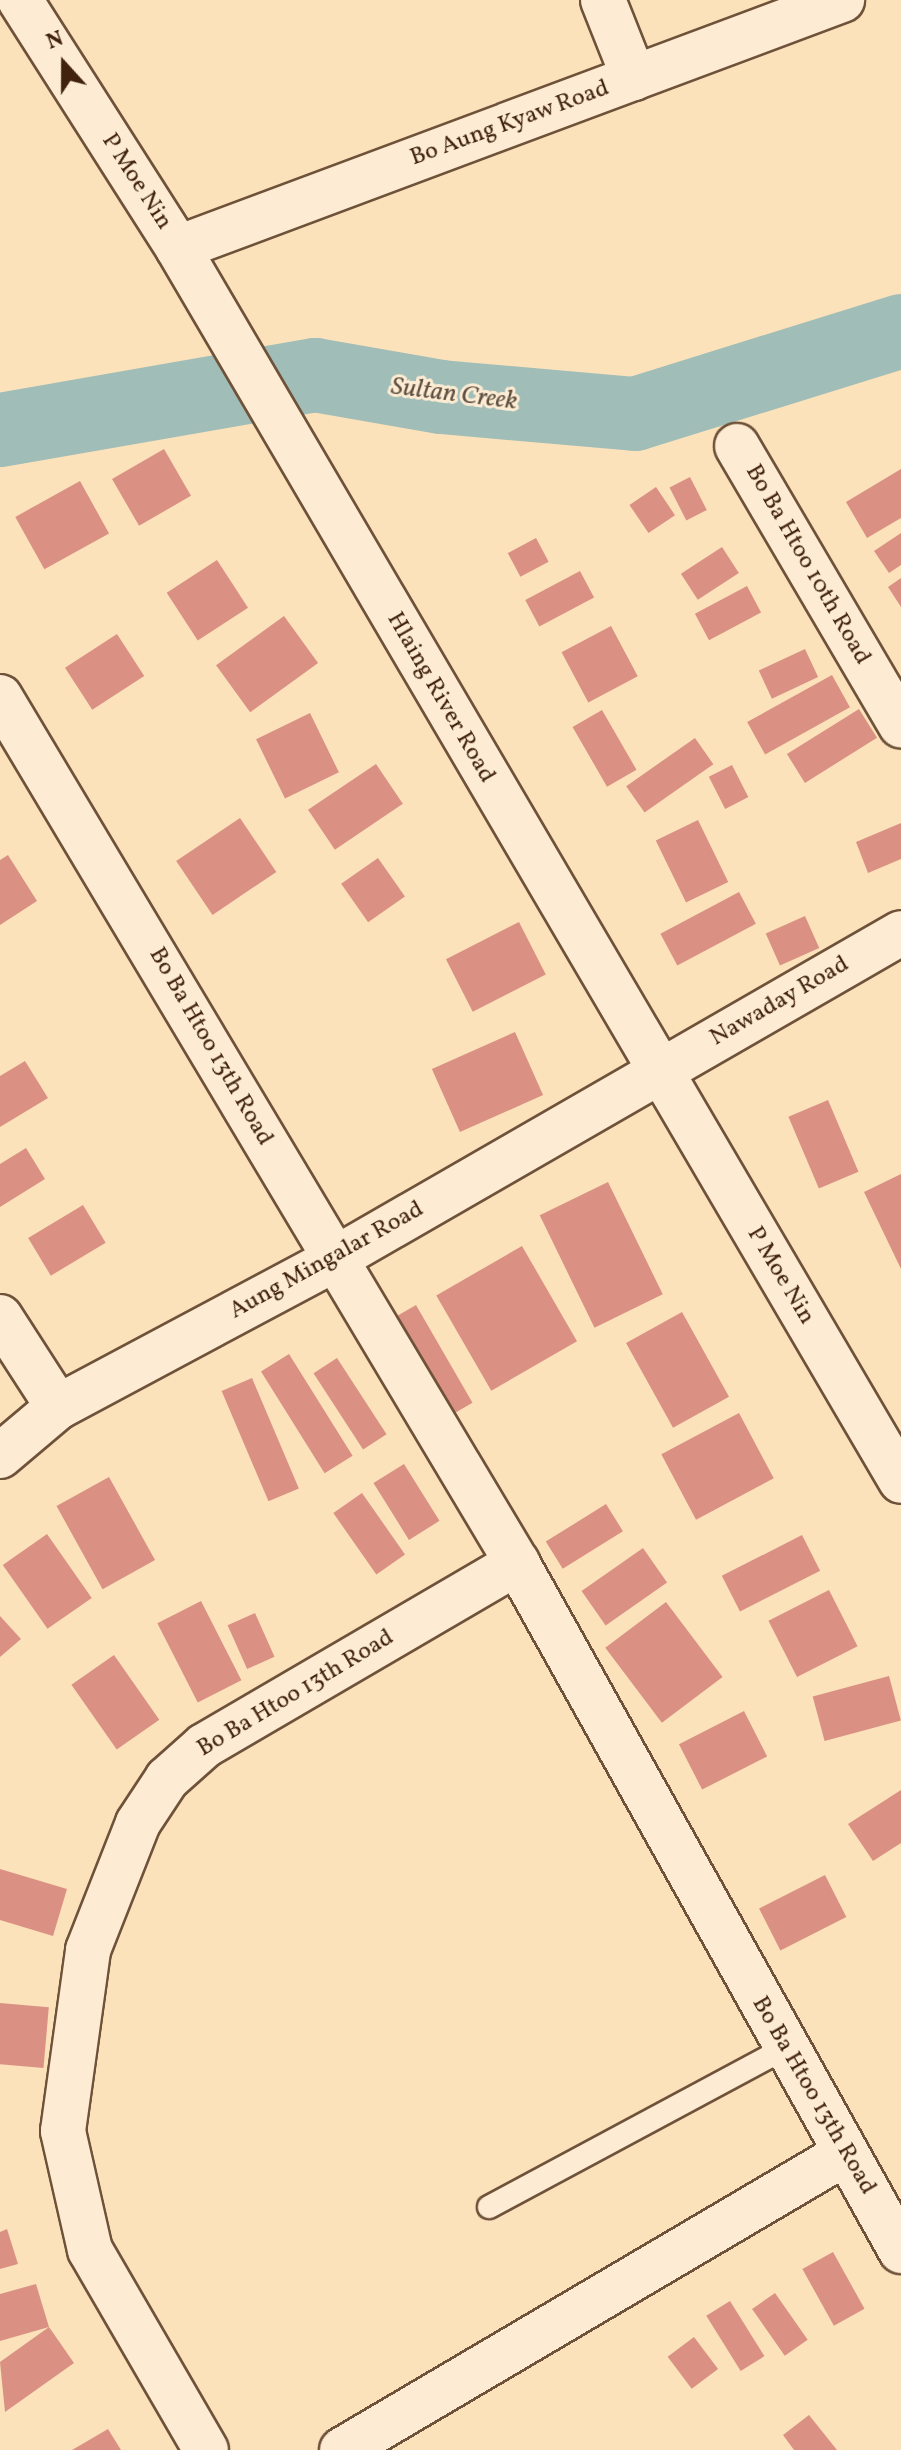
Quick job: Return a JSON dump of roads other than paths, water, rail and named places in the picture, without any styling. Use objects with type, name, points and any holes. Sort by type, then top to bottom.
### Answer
[{"type":"street","name":"P Moe Nin","points":[[20,0],[178,248],[222,325]]},
{"type":"street","points":[[603,0],[634,78]]},
{"type":"street","name":"Bo Aung Kyaw Road","points":[[178,248],[842,0]]},
{"type":"street","name":"Hlaing River Road","points":[[222,325],[659,1071]]},
{"type":"street","name":"Bo Ba Htoo 10th Road","points":[[737,446],[901,726]]},
{"type":"street","name":"Bo Ba Htoo 13th Road","points":[[0,697],[333,1260],[517,1563],[901,2251]]},
{"type":"street","name":"Nawaday Road","points":[[659,1071],[901,933]]},
{"type":"street","name":"P Moe Nin","points":[[659,1071],[901,1481]]},
{"type":"street","name":"Aung Mingalar Road","points":[[0,1456],[58,1407],[333,1260],[659,1071]]},
{"type":"street","points":[[0,1317],[58,1407]]},
{"type":"street","name":"Bo Ba Htoo 13th Road","points":[[206,2450],[87,2235],[63,2131],[88,1950],[138,1823],[167,1779],[204,1746],[517,1563]]},
{"type":"street","points":[[342,2450],[846,2153]]},
{"type":"lane","points":[[489,2207],[785,2048]]},
{"type":"waterway","name":"Sultan Creek","points":[[0,430],[315,375],[441,397],[635,414],[901,331]]}]
